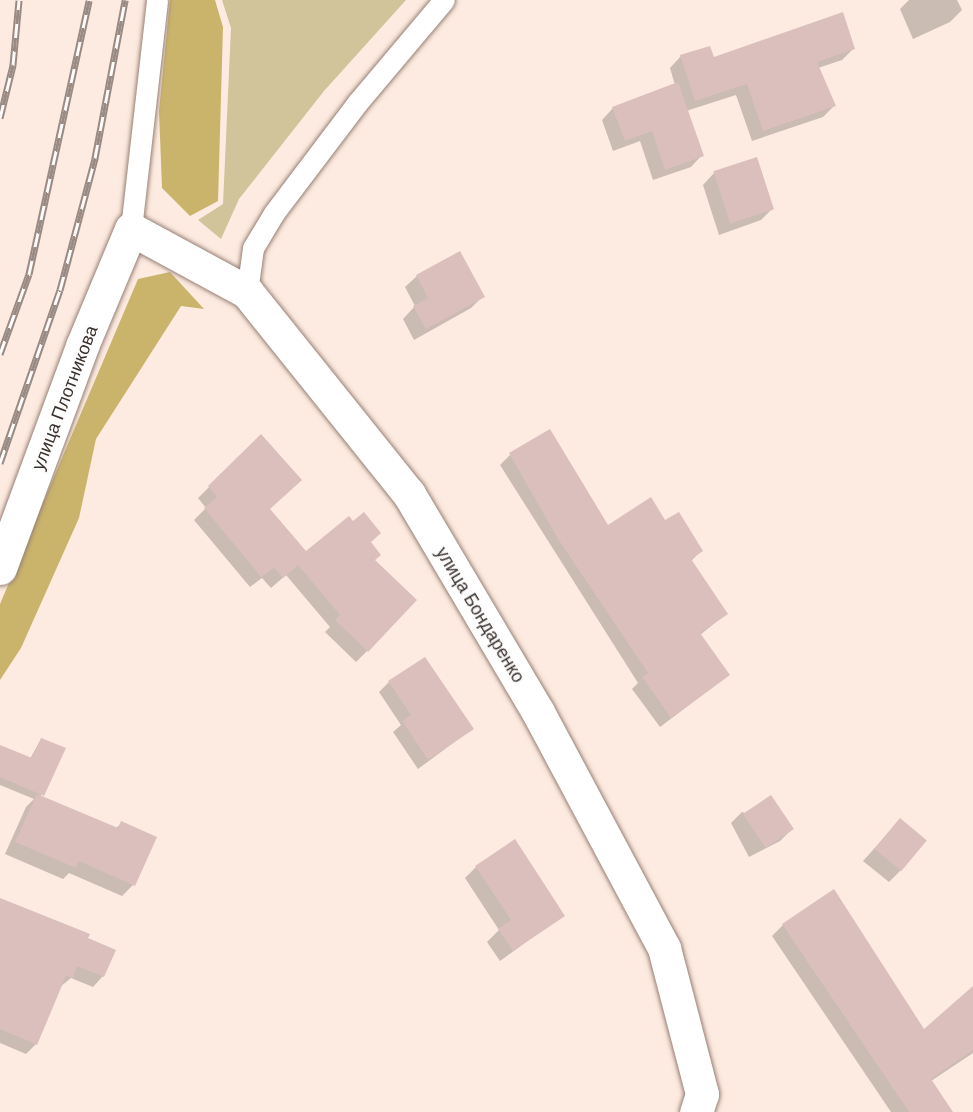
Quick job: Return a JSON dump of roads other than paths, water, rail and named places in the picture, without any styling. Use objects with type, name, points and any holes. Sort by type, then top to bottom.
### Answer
[{"type":"street","name":"улица Бондаренко","points":[[131,229],[247,292],[409,494],[538,712],[664,948],[705,1106]]},
{"type":"street","name":"улица Плотникова","points":[[0,568],[81,346],[106,296],[131,229]]},
{"type":"lane","points":[[131,229],[157,0]]},
{"type":"lane","points":[[247,292],[253,248],[274,213],[358,102],[444,0]]},
{"type":"railway","points":[[0,118],[13,65],[19,0]]},
{"type":"railway","points":[[0,354],[29,274],[89,0]]},
{"type":"railway","points":[[0,463],[60,290],[95,158],[125,0]]}]
